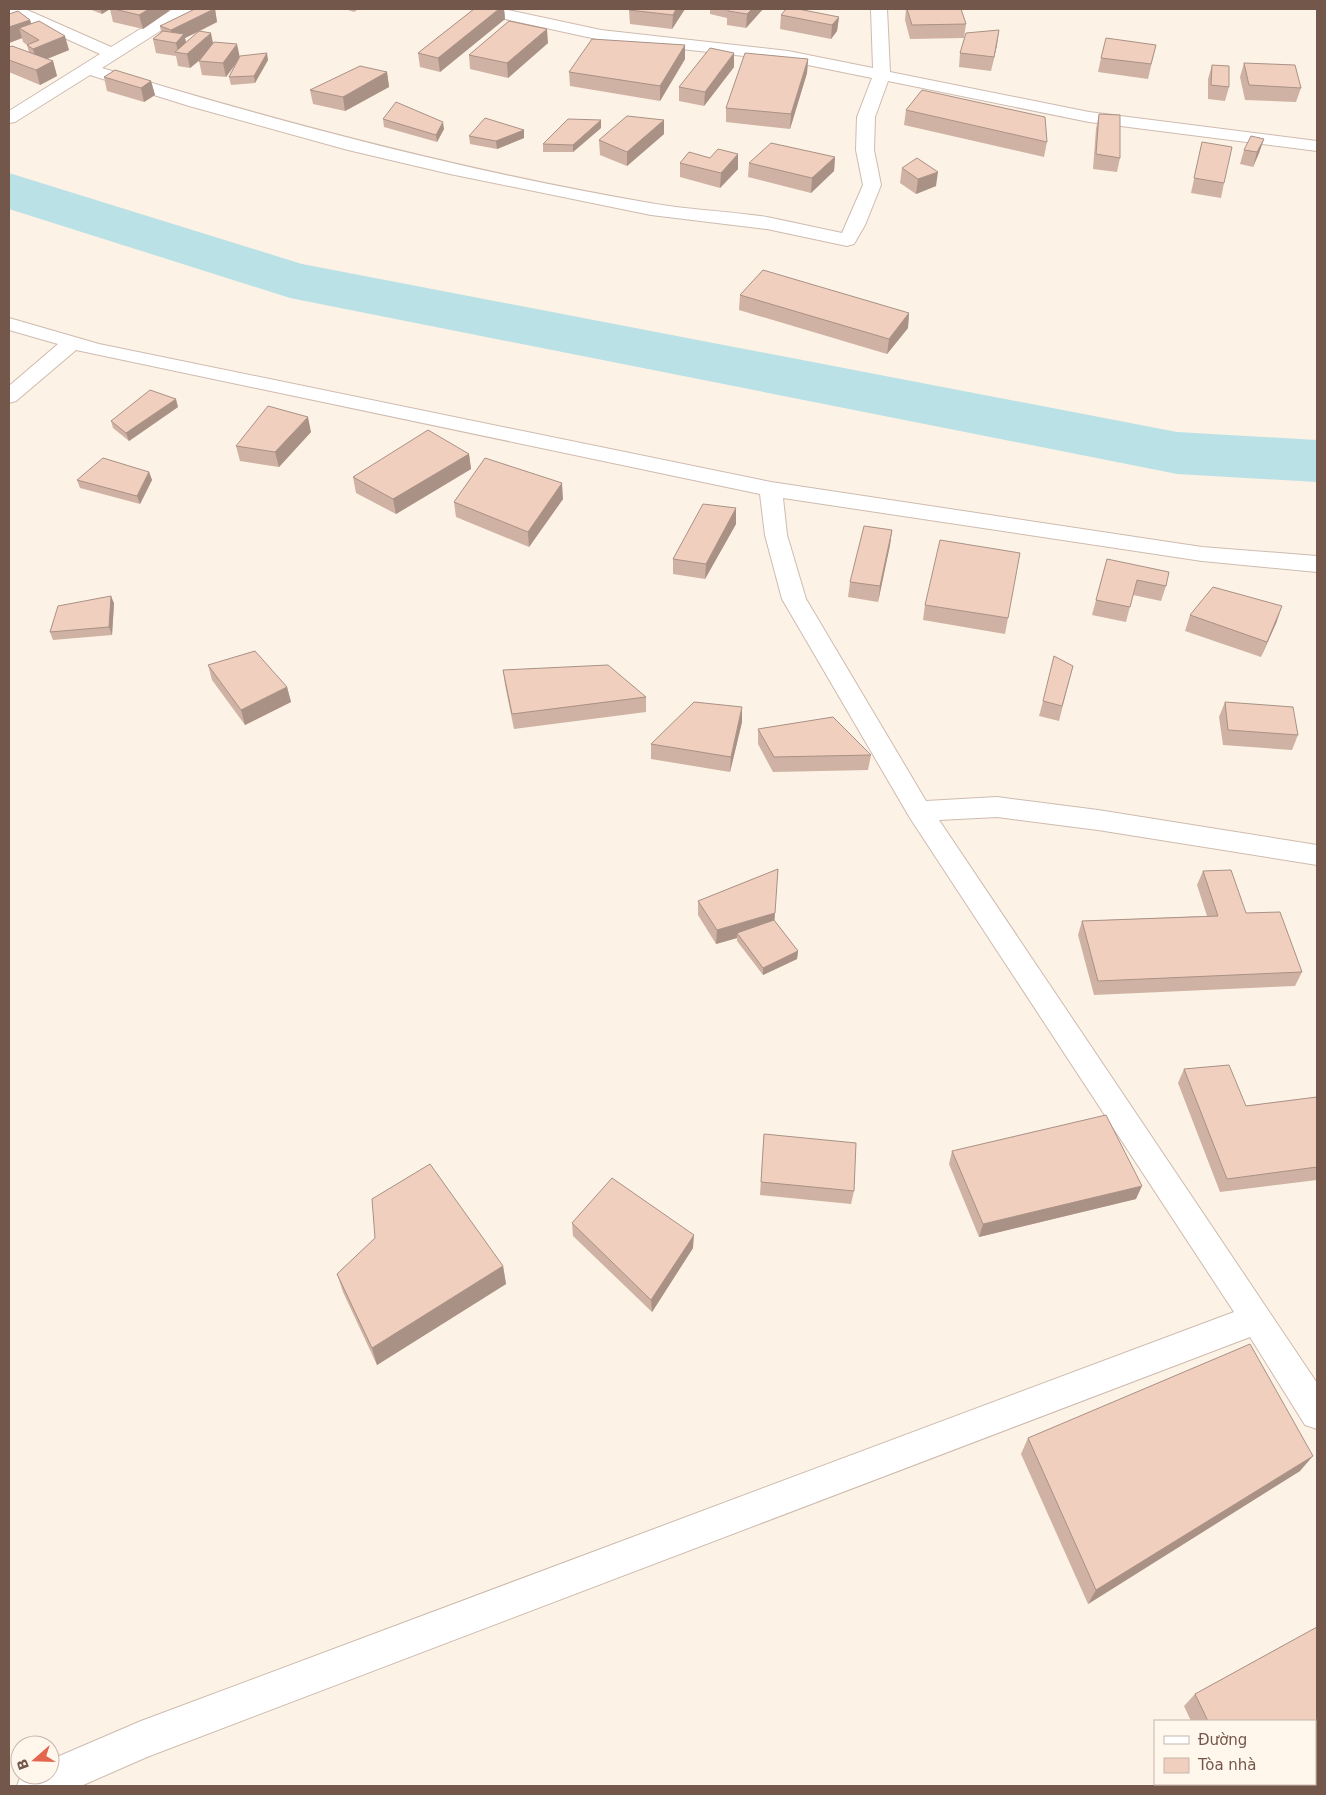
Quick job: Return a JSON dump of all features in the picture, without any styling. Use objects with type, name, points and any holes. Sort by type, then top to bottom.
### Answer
[{"type":"street","points":[[12,9],[113,54]]},
{"type":"street","points":[[9,118],[184,9]]},
{"type":"street","points":[[482,9],[601,35],[788,56],[1089,117],[1317,146]]},
{"type":"street","points":[[89,69],[195,102],[354,146],[450,169],[651,209],[767,223],[846,240],[856,225],[872,186],[865,150],[866,117],[882,74],[879,9]]},
{"type":"street","points":[[9,324],[96,349],[771,489],[1202,554],[1317,564]]},
{"type":"street","points":[[9,397],[72,342]]},
{"type":"street","points":[[771,489],[776,535],[794,599],[919,811],[1257,1319],[1317,1413]]},
{"type":"street","points":[[919,811],[997,807],[1098,820],[1317,855]]},
{"type":"street","points":[[36,1786],[141,1740],[1257,1319]]},
{"type":"building","points":[[114,9],[149,9],[139,15]]},
{"type":"building","points":[[195,9],[214,9],[171,30],[160,26]]},
{"type":"building","points":[[474,9],[499,9],[438,58],[418,53]]},
{"type":"building","points":[[630,9],[676,9],[673,15]]},
{"type":"building","points":[[728,9],[752,9],[747,14],[728,11]]},
{"type":"building","points":[[786,9],[798,9],[839,17],[832,25],[781,15]]},
{"type":"building","points":[[907,9],[961,9],[966,24],[912,25]]},
{"type":"building","points":[[18,11],[30,20],[9,27],[9,14]]},
{"type":"building","points":[[39,21],[65,36],[33,49],[27,45],[39,40],[19,28]]},
{"type":"building","points":[[509,21],[547,29],[507,63],[469,55]]},
{"type":"building","points":[[999,30],[994,57],[960,53],[966,33]]},
{"type":"building","points":[[163,31],[184,34],[176,43],[153,39]]},
{"type":"building","points":[[199,31],[211,33],[187,54],[175,52]]},
{"type":"building","points":[[1106,38],[1156,45],[1151,64],[1101,58]]},
{"type":"building","points":[[592,39],[685,45],[660,86],[569,72]]},
{"type":"building","points":[[214,42],[237,44],[223,63],[199,61]]},
{"type":"building","points":[[12,46],[53,61],[36,70],[9,60],[9,47]]},
{"type":"building","points":[[710,48],[734,53],[705,92],[679,87]]},
{"type":"building","points":[[267,53],[254,76],[229,77],[240,56]]},
{"type":"building","points":[[745,53],[808,59],[791,114],[726,108]]},
{"type":"building","points":[[1244,63],[1295,65],[1301,88],[1249,85]]},
{"type":"building","points":[[1212,65],[1229,66],[1229,87],[1211,85]]},
{"type":"building","points":[[360,66],[387,72],[343,97],[310,90]]},
{"type":"building","points":[[115,70],[151,81],[141,88],[104,77]]},
{"type":"building","points":[[922,90],[1045,117],[1047,142],[906,110]]},
{"type":"building","points":[[396,102],[443,122],[436,135],[383,119]]},
{"type":"building","points":[[1099,114],[1120,115],[1120,158],[1096,154]]},
{"type":"building","points":[[627,116],[664,120],[627,152],[599,140]]},
{"type":"building","points":[[485,118],[524,130],[496,141],[469,136]]},
{"type":"building","points":[[568,119],[601,120],[573,145],[543,144]]},
{"type":"building","points":[[1251,136],[1264,139],[1257,152],[1244,150]]},
{"type":"building","points":[[1202,142],[1232,147],[1224,183],[1194,178]]},
{"type":"building","points":[[771,143],[835,157],[812,178],[749,163]]},
{"type":"building","points":[[718,149],[738,154],[721,173],[680,163],[689,152],[710,158]]},
{"type":"building","points":[[917,158],[938,172],[918,179],[902,168]]},
{"type":"building","points":[[763,270],[909,313],[889,339],[740,295]]},
{"type":"building","points":[[150,390],[176,399],[126,433],[111,421]]},
{"type":"building","points":[[268,406],[308,417],[275,452],[236,446]]},
{"type":"building","points":[[428,430],[469,454],[393,499],[353,477]]},
{"type":"building","points":[[103,458],[149,472],[137,496],[77,480]]},
{"type":"building","points":[[485,458],[562,483],[528,532],[454,502]]},
{"type":"building","points":[[703,504],[736,508],[706,564],[673,559]]},
{"type":"building","points":[[864,526],[892,530],[880,586],[850,582]]},
{"type":"building","points":[[940,540],[1020,553],[1008,618],[925,605]]},
{"type":"building","points":[[1107,559],[1169,572],[1166,586],[1137,580],[1130,607],[1096,600]]},
{"type":"building","points":[[1213,587],[1282,606],[1267,642],[1190,615]]},
{"type":"building","points":[[111,596],[109,627],[50,632],[58,606]]},
{"type":"building","points":[[255,651],[287,687],[241,710],[208,665]]},
{"type":"building","points":[[1054,656],[1073,666],[1062,706],[1043,701]]},
{"type":"building","points":[[608,665],[646,697],[512,714],[503,670]]},
{"type":"building","points":[[694,702],[742,707],[731,757],[651,744]]},
{"type":"building","points":[[1225,702],[1293,707],[1298,735],[1228,730]]},
{"type":"building","points":[[833,717],[871,755],[774,757],[758,729]]},
{"type":"building","points":[[778,869],[775,913],[717,930],[698,901]]},
{"type":"building","points":[[1231,870],[1246,913],[1280,912],[1302,972],[1098,981],[1082,921],[1218,916],[1203,871]]},
{"type":"building","points":[[774,920],[798,951],[763,968],[737,933]]},
{"type":"building","points":[[1229,1065],[1246,1106],[1317,1097],[1317,1167],[1227,1179],[1184,1069]]},
{"type":"building","points":[[1106,1115],[1142,1186],[983,1224],[952,1151]]},
{"type":"building","points":[[764,1134],[856,1143],[854,1191],[761,1182]]},
{"type":"building","points":[[430,1164],[503,1266],[372,1348],[337,1274],[375,1238],[372,1199]]},
{"type":"building","points":[[612,1178],[694,1235],[651,1300],[572,1223]]},
{"type":"building","points":[[1250,1344],[1313,1456],[1096,1590],[1028,1438]]},
{"type":"building","points":[[1317,1627],[1317,1786],[1238,1785],[1316,1785],[1316,1720],[1208,1720],[1195,1694]]},
{"type":"waterway","points":[[9,190],[290,280],[1177,453],[1317,461]]}]
